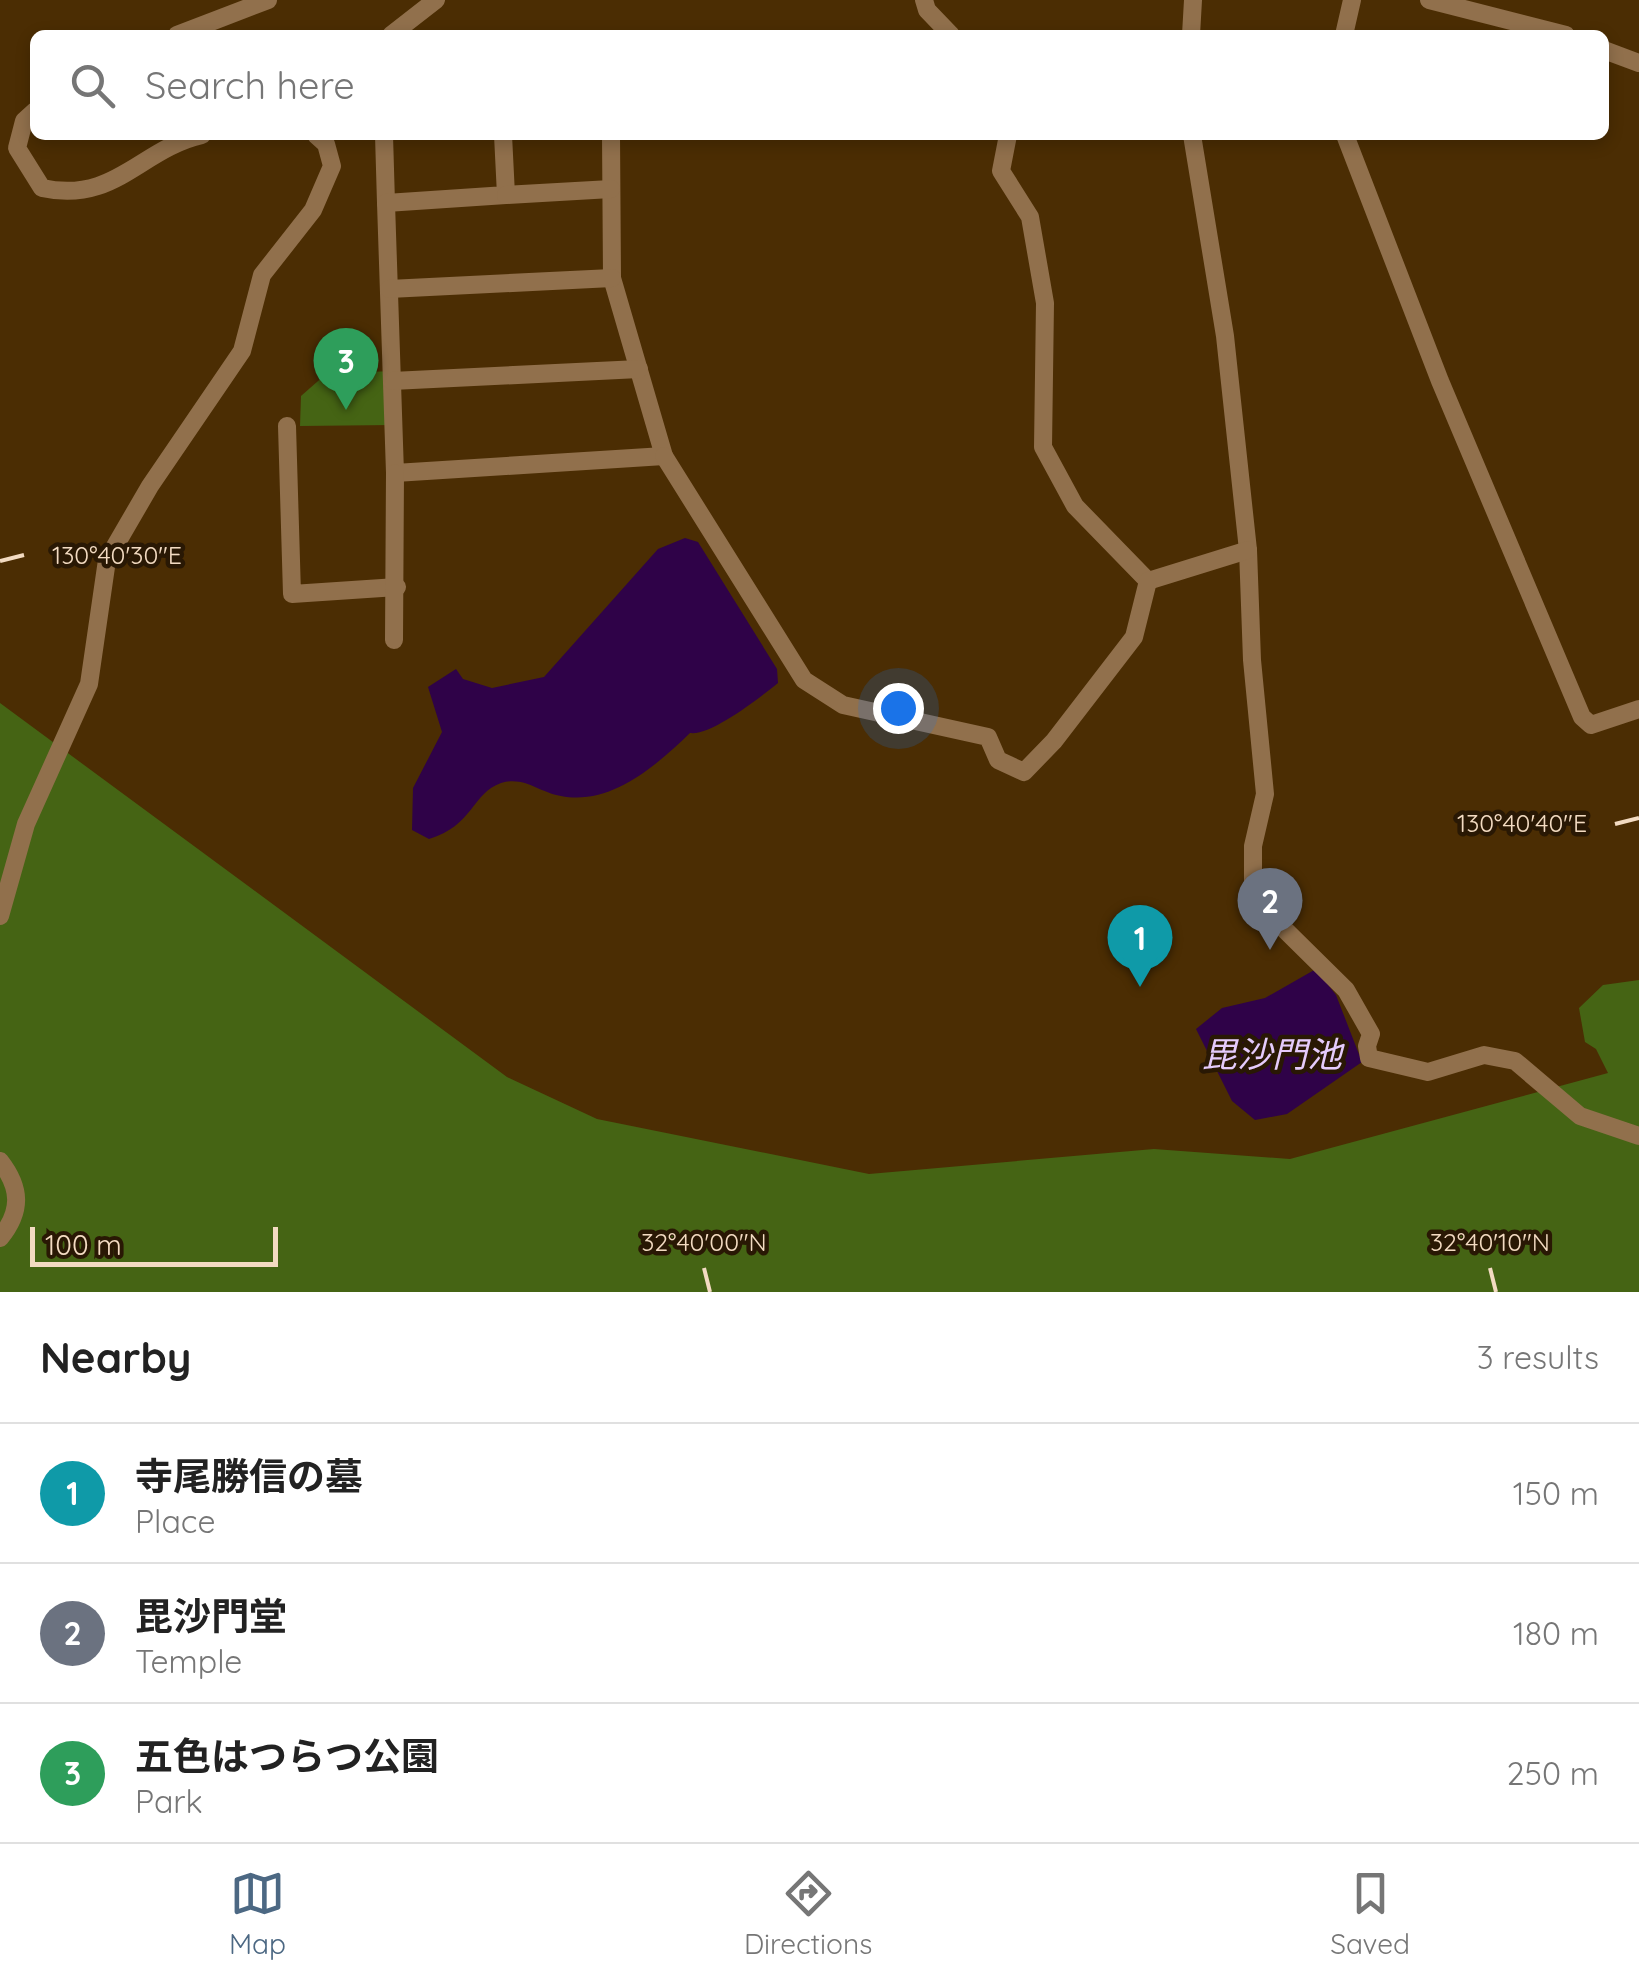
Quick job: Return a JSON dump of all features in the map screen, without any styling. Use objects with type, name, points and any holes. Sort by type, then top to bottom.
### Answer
[{"type":"street","points":[[191,30],[268,0]]},
{"type":"street","points":[[397,30],[436,0]]},
{"type":"street","points":[[924,0],[927,10],[946,30]]},
{"type":"street","points":[[1191,30],[1193,0]]},
{"type":"street","points":[[1345,30],[1352,0]]},
{"type":"street","points":[[1429,0],[1546,30]]},
{"type":"street","points":[[1609,52],[1639,63]]},
{"type":"street","points":[[30,116],[24,121],[17,148],[42,188],[72,194],[121,177],[182,140]]},
{"type":"street","points":[[0,916],[26,824],[89,684],[107,560],[150,486],[242,351],[262,275],[313,210],[332,166],[322,140]]},
{"type":"street","points":[[384,140],[397,587],[394,640]]},
{"type":"street","points":[[502,140],[506,195]]},
{"type":"street","points":[[611,140],[612,278],[664,456],[804,680],[843,705],[988,738],[998,760],[1024,772],[1054,741],[1134,638],[1148,581]]},
{"type":"street","points":[[1007,140],[1002,171],[1030,217],[1045,303],[1044,447],[1075,506],[1148,581]]},
{"type":"street","points":[[1193,140],[1225,336],[1248,550],[1252,660],[1265,794],[1253,846],[1253,888],[1274,918],[1346,990],[1371,1034],[1366,1046],[1369,1058],[1428,1072],[1484,1055],[1516,1061],[1580,1116],[1639,1136]]},
{"type":"street","points":[[1347,140],[1440,381],[1582,717],[1591,726],[1639,709]]},
{"type":"street","points":[[386,203],[611,189]]},
{"type":"street","points":[[388,289],[612,278]]},
{"type":"street","points":[[392,380],[638,369]]},
{"type":"street","points":[[287,426],[292,594],[397,587]]},
{"type":"street","points":[[394,473],[664,456]]},
{"type":"street","points":[[1148,581],[1248,550]]},
{"type":"street","points":[[0,1162],[16,1185],[17,1210],[0,1238]]},
{"type":"green space","points":[[391,371],[393,425],[300,426],[301,396],[326,374]]},
{"type":"green space","points":[[0,703],[507,1077],[597,1119],[869,1174],[1154,1149],[1290,1159],[1608,1073],[1596,1049],[1585,1042],[1579,1008],[1603,985],[1639,980],[1639,1292],[0,1292]]},
{"type":"water","points":[[685,538],[698,542],[777,669],[778,683],[710,729],[690,733],[648,770],[615,789],[598,795],[561,796],[510,781],[491,788],[444,833],[429,839],[412,830],[413,788],[442,732],[428,687],[456,669],[463,679],[492,688],[544,677],[658,549]]},
{"type":"water","name":"毘沙門池","points":[[1316,969],[1336,995],[1362,1062],[1287,1114],[1255,1120],[1232,1101],[1196,1029],[1222,1008],[1265,998]]},
{"type":"place","name":"五色はつらつ公園","points":[[346,410]]},
{"type":"place","name":"毘沙門堂","points":[[1270,950]]},
{"type":"place","name":"寺尾勝信の墓","points":[[1140,987]]}]
